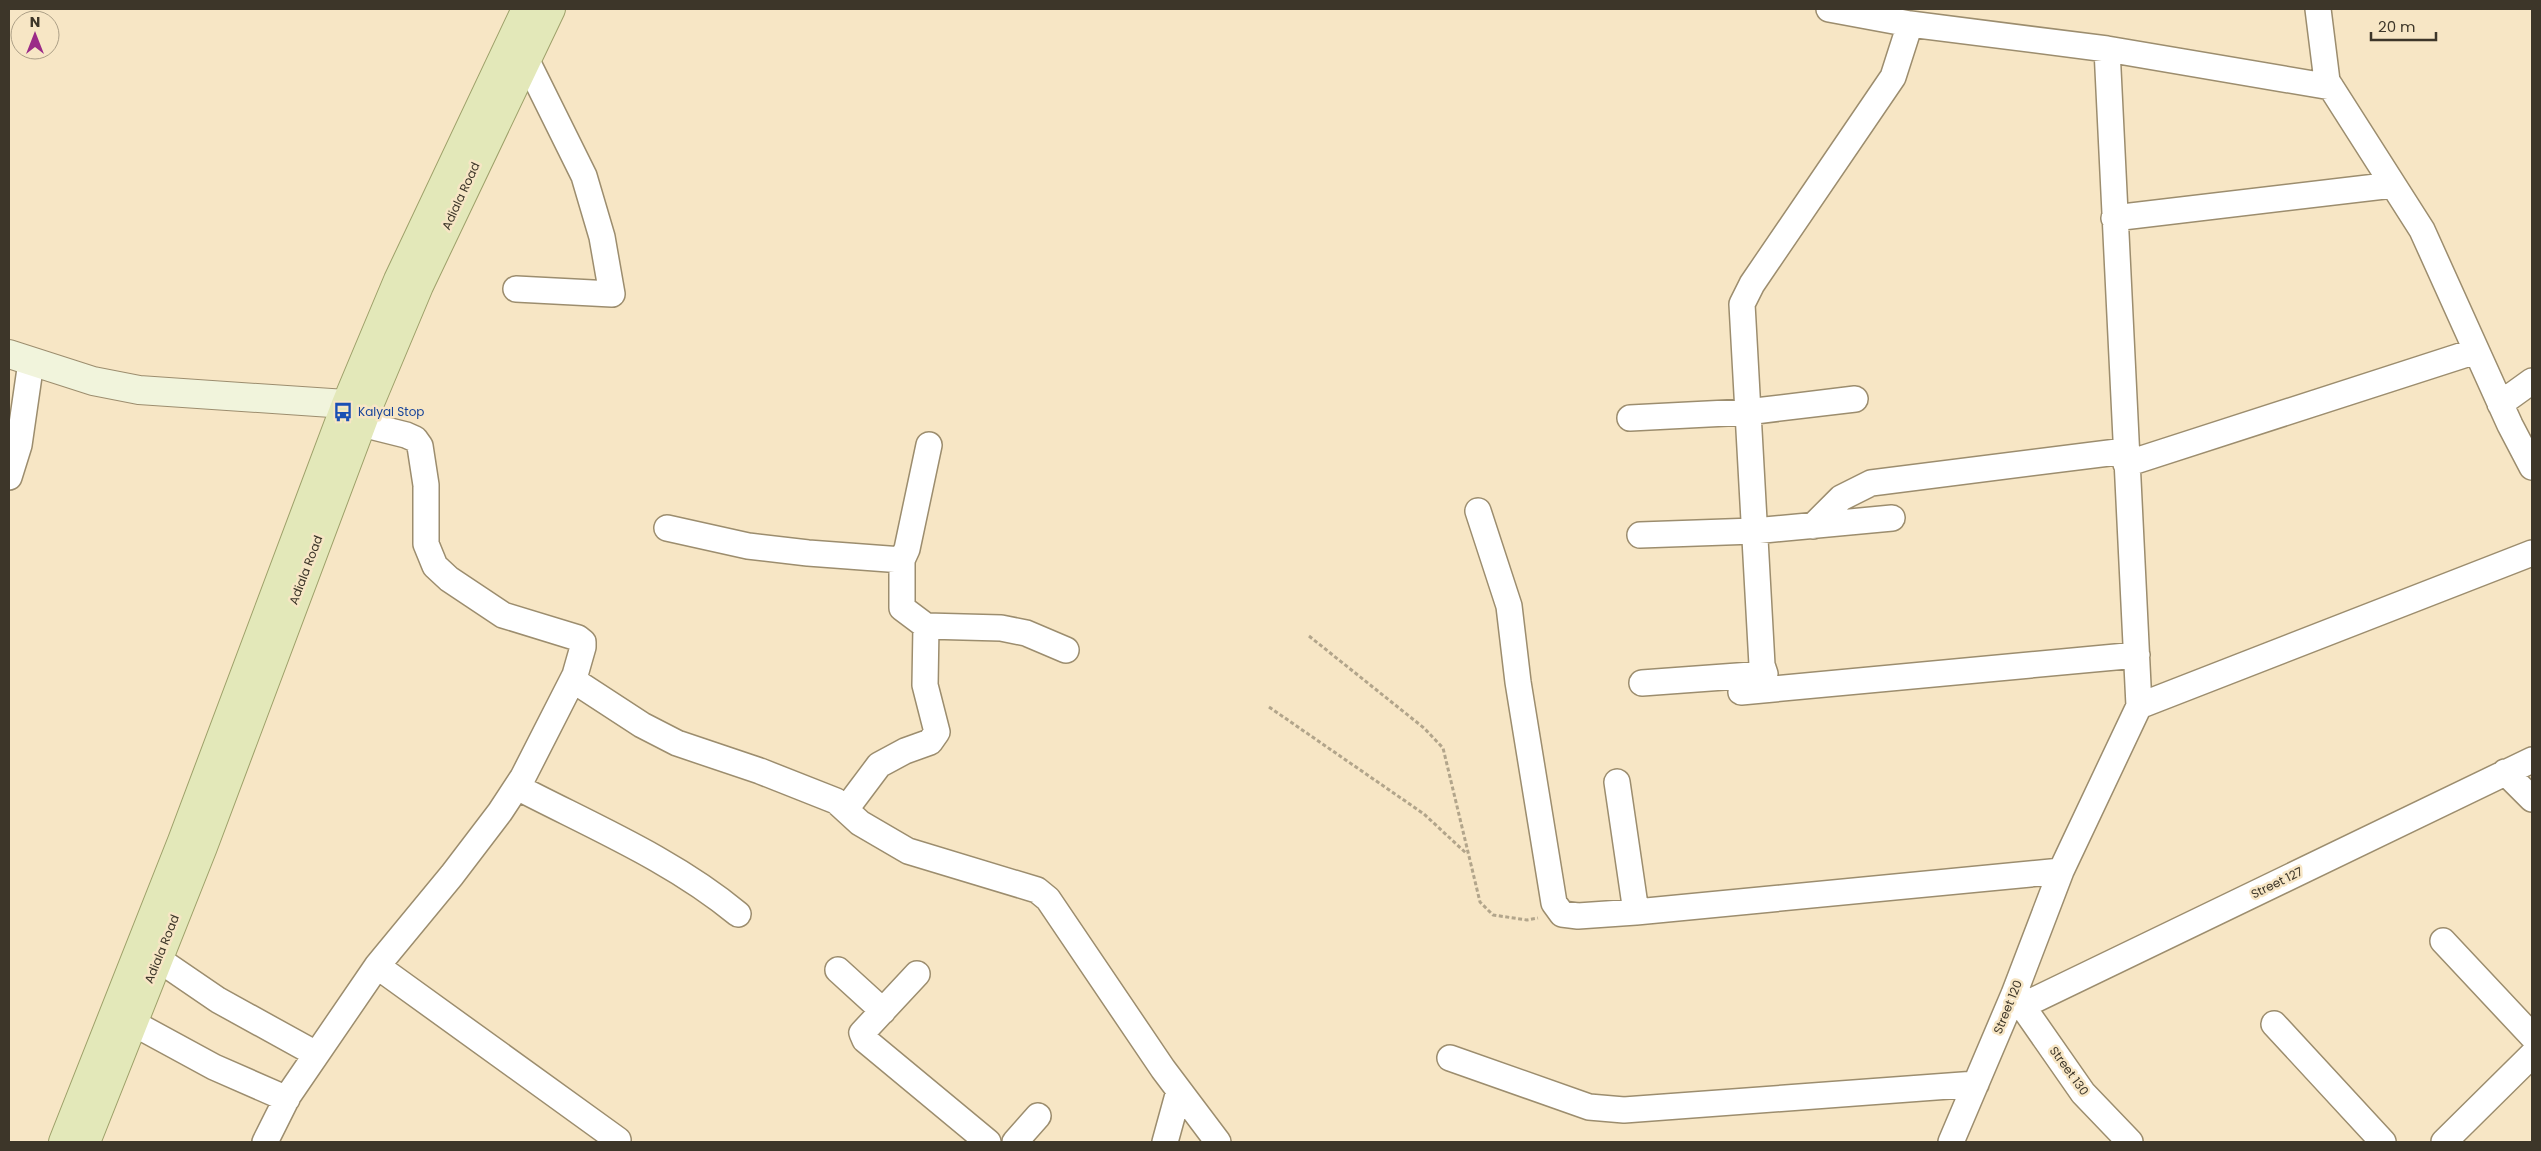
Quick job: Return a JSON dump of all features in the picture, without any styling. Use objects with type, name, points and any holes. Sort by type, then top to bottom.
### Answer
[{"type":"main road","name":"Adiala Road","points":[[86,1142],[203,847],[358,412],[398,280],[526,9]]},
{"type":"main road","name":"Adiala Road","points":[[63,1142],[182,841],[358,412],[551,9]]},
{"type":"main road","points":[[20,358],[93,382],[139,390],[358,412]]},
{"type":"street","points":[[1829,9],[1910,24],[2107,49],[2331,87]]},
{"type":"street","points":[[2318,9],[2327,81],[2422,230],[2500,404],[2532,467]]},
{"type":"street","points":[[1765,674],[1762,665],[1742,304],[1752,284],[1893,77],[1910,24]]},
{"type":"street","points":[[2107,49],[2125,458],[2139,706],[2532,553]]},
{"type":"street","points":[[516,289],[612,294],[602,237],[584,176],[526,59]]},
{"type":"street","points":[[2114,218],[2393,185]]},
{"type":"street","points":[[1813,526],[1841,498],[1871,483],[2125,458],[2476,351]]},
{"type":"street","points":[[9,477],[19,445],[20,358]]},
{"type":"street","points":[[2500,404],[2532,381]]},
{"type":"street","points":[[1630,418],[1747,412],[1855,399]]},
{"type":"street","points":[[265,1142],[287,1099],[377,966],[452,875],[517,787],[572,680],[582,656],[583,642],[578,638],[503,615],[449,579],[435,566],[426,544],[426,485],[420,446],[415,439],[358,412]]},
{"type":"street","points":[[929,446],[907,550],[902,560],[902,608],[926,626],[1001,628],[1026,633],[1066,650]]},
{"type":"street","points":[[1478,511],[1509,606],[1518,682],[1554,903],[1562,914],[1578,916],[1636,912],[2062,871]]},
{"type":"street","points":[[1640,536],[1754,531],[1892,518]]},
{"type":"street","points":[[667,528],[748,546],[902,560]]},
{"type":"street","points":[[846,808],[879,765],[905,751],[930,742],[937,732],[925,685],[926,626]]},
{"type":"street","points":[[1709,694],[1793,688],[2137,655]]},
{"type":"street","points":[[1642,683],[1765,674],[1793,688]]},
{"type":"street","points":[[572,680],[642,725],[677,743],[760,771],[836,801],[846,808],[860,823],[908,851],[1038,890],[1048,899],[1178,1091],[1218,1142]]},
{"type":"street","name":"Street 120","points":[[1951,1142],[1976,1084],[2018,1000],[2062,871],[2139,706]]},
{"type":"street","name":"Street 127","points":[[2018,1000],[2532,760]]},
{"type":"street","points":[[2505,772],[2532,800]]},
{"type":"street","points":[[1617,782],[1636,912]]},
{"type":"street","points":[[517,787],[681,873],[716,896],[738,914]]},
{"type":"street","points":[[2443,941],[2532,1036]]},
{"type":"street","points":[[158,959],[218,1000],[316,1054]]},
{"type":"street","points":[[377,966],[618,1140]]},
{"type":"street","points":[[838,970],[883,1011]]},
{"type":"street","points":[[917,974],[862,1034],[865,1040],[988,1142]]},
{"type":"street","name":"Street 130","points":[[2018,1000],[2084,1093],[2130,1142]]},
{"type":"street","points":[[132,1023],[214,1066],[287,1099]]},
{"type":"street","points":[[2274,1024],[2383,1142]]},
{"type":"street","points":[[2444,1142],[2532,1055]]},
{"type":"street","points":[[1450,1058],[1589,1107],[1624,1110],[1976,1084]]},
{"type":"street","points":[[1165,1142],[1178,1091]]},
{"type":"street","points":[[1015,1142],[1038,1116]]},
{"type":"path","points":[[1309,636],[1424,728],[1443,748],[1480,902],[1493,915],[1527,920],[1562,914]]},
{"type":"path","points":[[1269,707],[1424,814],[1468,855]]},
{"type":"place","name":"Kalyal Stop","points":[[343,412]]}]
